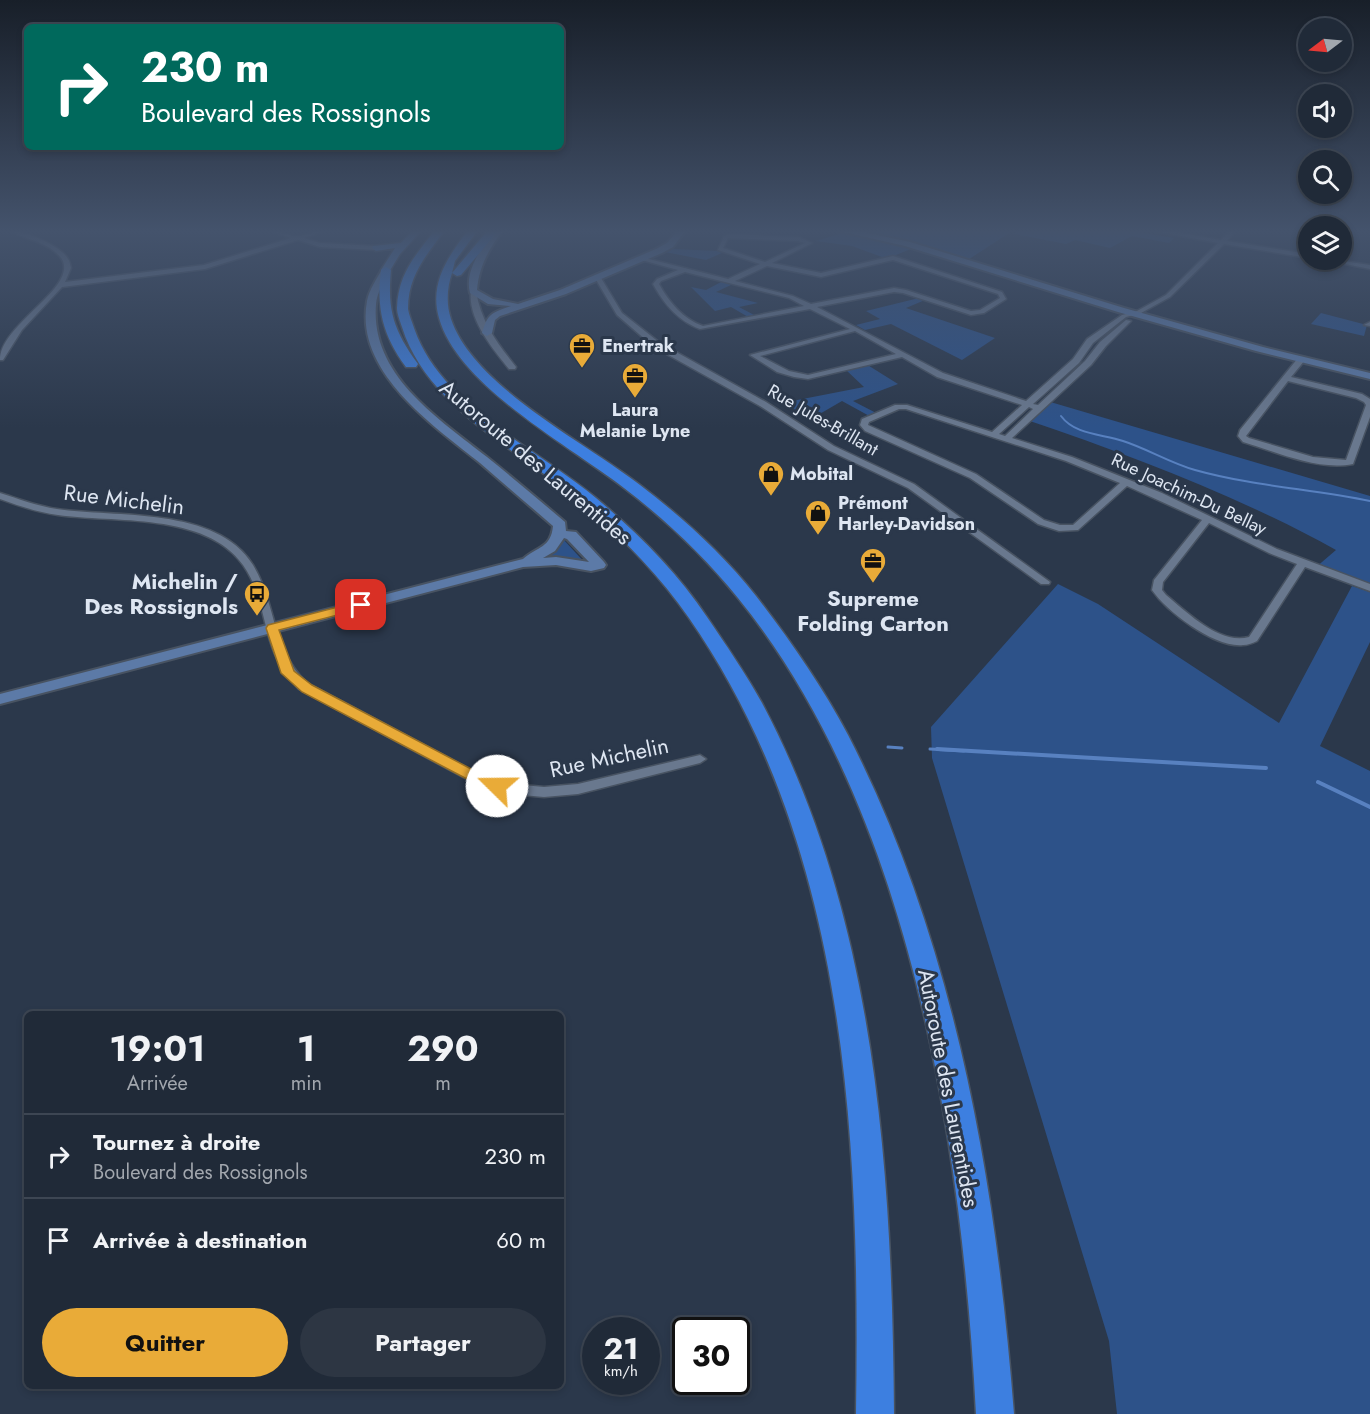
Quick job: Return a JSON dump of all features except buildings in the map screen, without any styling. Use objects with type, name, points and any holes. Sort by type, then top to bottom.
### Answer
[{"type":"highway","points":[[383,296],[384,311],[391,333],[401,351],[438,390],[499,435]]},
{"type":"highway","points":[[399,296],[405,319]]},
{"type":"highway","name":"Autoroute des Laurentides","points":[[403,296],[405,319],[414,346],[439,383],[461,405],[499,435],[588,500],[622,530],[670,580],[704,626],[739,682],[770,742],[810,848],[832,929],[858,1066],[872,1225],[876,1330],[875,1414]]},
{"type":"highway","name":"Autoroute des Laurentides","points":[[441,296],[446,322],[455,341],[466,358],[489,382],[635,488],[722,568],[764,618],[794,662],[843,748],[872,812],[896,874],[919,945],[940,1023],[962,1131],[974,1216],[995,1414]]},
{"type":"highway","points":[[441,302],[444,296]]},
{"type":"street","points":[[0,358],[19,329],[50,296]]},
{"type":"street","points":[[373,296],[371,312],[377,343],[394,379],[425,414],[560,525],[559,536],[550,548],[522,563]]},
{"type":"street","points":[[474,296],[476,308],[487,333],[513,367]]},
{"type":"street","points":[[480,296],[488,301],[503,304],[519,304],[547,297]]},
{"type":"street","name":"Rue Jules-Brillant","points":[[608,296],[624,319],[657,345],[763,404],[831,448],[911,486],[1045,582]]},
{"type":"street","points":[[665,296],[677,312],[696,326],[710,327],[867,296]]},
{"type":"street","points":[[786,296],[813,306],[940,375],[1038,408]]},
{"type":"street","points":[[917,296],[965,312],[977,313],[1004,298],[1002,296]]},
{"type":"street","points":[[1077,296],[1301,360],[1370,376]]},
{"type":"street","points":[[1007,438],[1088,363],[1103,344],[1135,314],[1168,296]]},
{"type":"street","points":[[487,333],[491,319],[497,314],[547,297]]},
{"type":"street","points":[[994,434],[1076,361],[1090,341],[1124,316],[1135,314]]},
{"type":"street","points":[[856,329],[754,355],[790,375],[808,377],[901,354]]},
{"type":"street","points":[[1285,378],[1367,400],[1370,405],[1350,462],[1342,464],[1326,462],[1246,440],[1242,436],[1243,432],[1285,378],[1301,360]]},
{"type":"street","name":"Rue Joachim-Du Bellay","points":[[1126,482],[1075,528],[1059,528],[1041,522],[973,476],[864,425],[865,421],[898,407],[1007,438],[1069,459],[1126,482],[1302,563],[1370,588]]},
{"type":"street","name":"Rue Michelin","points":[[0,496],[47,511],[166,522],[217,538],[236,551],[249,564],[284,665],[296,682],[470,775],[497,786],[534,792],[569,790],[700,759]]},
{"type":"street","points":[[1208,519],[1158,582],[1157,590],[1162,597],[1211,632],[1231,641],[1245,643],[1253,639],[1302,563]]},
{"type":"street","points":[[0,699],[522,563],[556,561],[591,567],[599,565],[571,535],[559,536]]},
{"type":"shaded area","points":[[700,296],[731,296],[758,303],[739,307],[756,316],[750,318],[731,307],[715,311]]},
{"type":"shaded area","points":[[919,298],[925,300],[906,308],[995,338],[962,360],[891,324],[865,330],[856,325],[880,319],[866,311]]},
{"type":"shaded area","points":[[1321,313],[1367,325],[1364,336],[1311,324]]},
{"type":"shaded area","points":[[866,364],[898,384],[853,401],[880,415],[873,418],[842,401],[811,419],[782,403],[864,387],[845,369]]},
{"type":"shaded area","points":[[1047,401],[1370,496],[1370,588],[1315,568],[1336,550],[1299,530],[1184,478],[1027,420]]},
{"type":"shaded area","points":[[563,539],[586,564],[543,559],[542,556]]},
{"type":"shaded area","points":[[1058,584],[1098,604],[1279,723],[1352,586],[1370,592],[1370,642],[1320,746],[1370,771],[1370,1414],[1117,1414],[1109,1341],[932,758],[931,727]]},
{"type":"waterway","points":[[1061,416],[1081,430],[1123,441],[1195,470],[1238,480],[1370,501]]},
{"type":"waterway","points":[[888,747],[902,748]]},
{"type":"waterway","points":[[930,749],[964,751]]},
{"type":"waterway","points":[[937,749],[1266,768]]},
{"type":"waterway","points":[[1318,782],[1370,807]]},
{"type":"place","name":"Enertrak","points":[[582,369]]},
{"type":"place","name":"Laura Melanie Lyne","points":[[635,399]]},
{"type":"place","name":"Mobital","points":[[771,497]]},
{"type":"place","name":"Prémont Harley-Davidson","points":[[818,536]]},
{"type":"place","name":"Supreme Folding Carton","points":[[873,584]]},
{"type":"place","name":"Michelin / Des Rossignols","points":[[257,617]]},
{"type":"route","points":[[361,605],[272,628],[288,673],[296,682],[307,688],[470,775],[497,786]]}]
